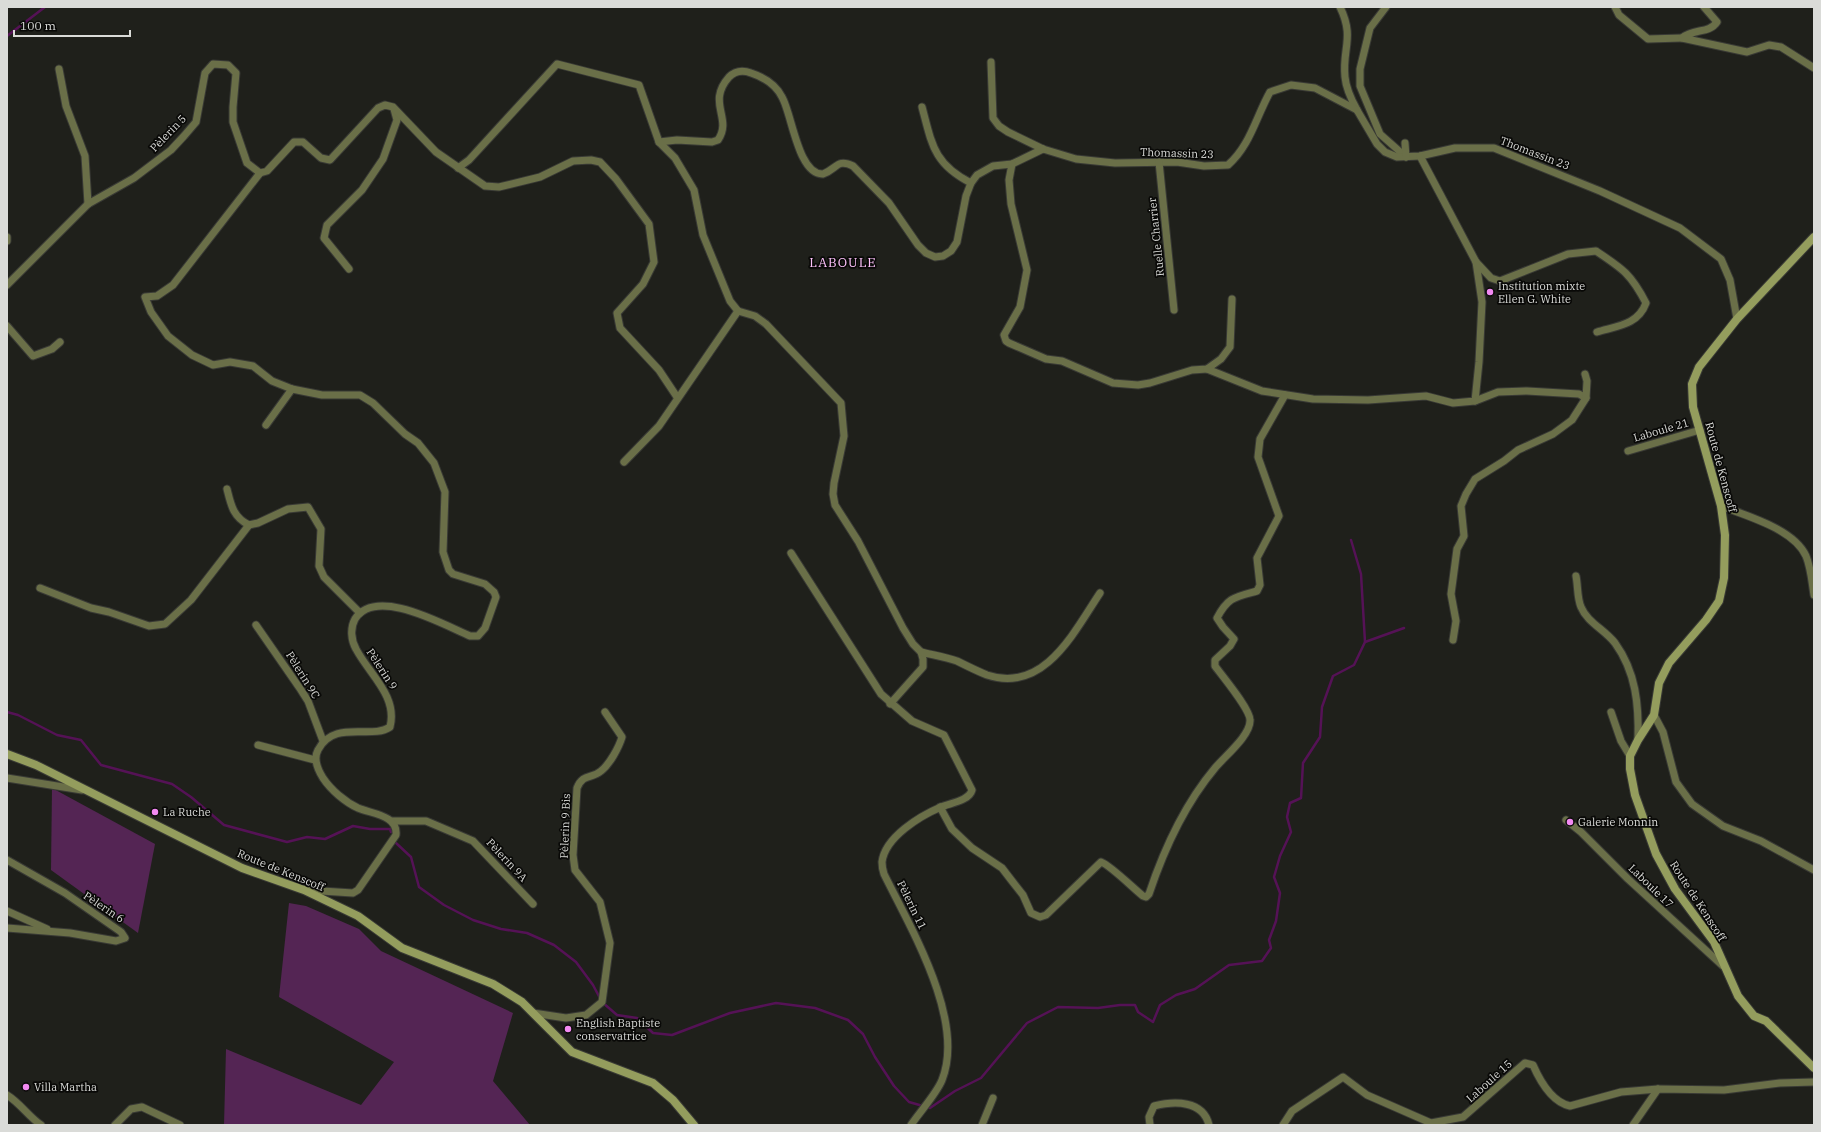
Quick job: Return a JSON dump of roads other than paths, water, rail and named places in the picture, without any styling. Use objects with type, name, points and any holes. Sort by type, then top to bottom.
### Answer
[{"type":"main road","name":"Route de Kenscoff","points":[[1814,237],[1737,318],[1699,367],[1692,384],[1693,407],[1722,506],[1725,535],[1724,578],[1718,601],[1706,620],[1669,663],[1659,683],[1654,715],[1630,756],[1630,769],[1635,795],[1656,854],[1675,889],[1714,942],[1738,996],[1754,1016],[1766,1021],[1814,1068]]},
{"type":"main road","name":"Route de Kenscoff","points":[[7,754],[36,765],[242,868],[304,890],[358,916],[402,948],[493,984],[522,1002],[572,1052],[653,1083],[673,1100],[694,1125]]},
{"type":"street","points":[[1340,7],[1348,26],[1348,43],[1345,66],[1347,89],[1357,110]]},
{"type":"street","points":[[1386,7],[1370,28],[1360,68],[1360,86],[1380,134],[1406,157]]},
{"type":"street","points":[[1615,7],[1619,15],[1648,39],[1682,38],[1747,52],[1769,45],[1781,47],[1814,68]]},
{"type":"street","points":[[1682,38],[1691,32],[1708,30],[1715,25],[1717,22],[1704,7]]},
{"type":"street","name":"Thomassin 23","points":[[991,62],[993,118],[999,126],[1043,149],[1076,159],[1115,163],[1177,162],[1204,166],[1228,165],[1243,150],[1260,110],[1270,92],[1292,85],[1315,88],[1357,110],[1377,144],[1385,152],[1397,157],[1420,156],[1456,148],[1494,148],[1600,191],[1680,228],[1721,259],[1730,280],[1737,318]]},
{"type":"street","name":"Pèlerin 5","points":[[7,285],[88,204],[134,178],[171,150],[196,122],[206,73],[213,64],[228,65],[236,73],[233,122],[247,163],[260,173]]},
{"type":"street","points":[[458,168],[469,160],[557,64],[639,85],[659,142],[675,158],[694,190],[703,235],[730,301],[738,311],[755,316],[766,324],[841,403],[844,436],[834,483],[833,494],[835,505],[858,541],[903,628],[913,644],[921,652],[955,661],[988,675],[1018,679],[1048,663],[1063,649],[1100,593]]},
{"type":"street","points":[[59,68],[66,106],[85,156],[88,204]]},
{"type":"street","points":[[659,142],[677,140],[712,142],[718,140],[724,123],[719,104],[722,87],[733,73],[748,71],[766,80],[776,88],[782,96],[790,115],[798,148],[815,171],[823,174],[839,163],[846,162],[853,166],[890,203],[918,245],[926,253],[935,256],[943,256],[951,251],[956,242],[971,183],[984,170],[993,166],[1012,164],[1043,149]]},
{"type":"street","points":[[40,588],[91,608],[109,612],[149,626],[165,624],[191,600],[249,525],[288,509],[308,507],[321,529],[319,566],[324,576],[360,613],[370,608],[389,607],[404,609],[470,636],[478,636],[482,633],[496,597],[494,592],[485,584],[453,574],[449,570],[443,552],[445,492],[434,463],[418,443],[405,434],[373,403],[360,395],[322,395],[292,389],[272,382],[253,366],[230,362],[213,365],[192,355],[168,336],[151,312],[145,297],[157,296],[173,285],[260,173],[267,171],[294,142],[303,142],[321,158],[330,160],[378,108],[385,105],[393,107],[436,152],[485,186],[500,187],[540,177],[573,161],[591,160],[600,162],[616,179],[649,224],[654,262],[644,284],[617,313],[620,328],[659,370],[677,397]]},
{"type":"street","points":[[349,269],[324,238],[327,225],[362,190],[383,159],[397,120],[393,107]]},
{"type":"street","points":[[922,107],[931,143],[942,163],[954,174],[971,183]]},
{"type":"street","points":[[1405,143],[1406,157]]},
{"type":"street","points":[[1420,156],[1476,262],[1491,278],[1500,281],[1568,254],[1596,251],[1626,272],[1638,287],[1646,303],[1642,314],[1627,324],[1596,332]]},
{"type":"street","name":"Ruelle Charrier","points":[[1159,162],[1174,310]]},
{"type":"street","points":[[1012,164],[1009,180],[1011,204],[1027,270],[1020,307],[1005,331],[1004,338],[1015,347],[1046,359],[1062,361],[1103,379],[1124,385],[1150,383],[1192,370],[1208,369],[1262,391],[1313,399],[1368,400],[1426,396],[1453,403],[1475,401],[1498,392],[1527,390],[1579,394],[1586,398]]},
{"type":"street","points":[[1475,401],[1480,362],[1482,302],[1476,262]]},
{"type":"street","points":[[1208,369],[1221,359],[1230,347],[1232,299]]},
{"type":"street","points":[[624,462],[660,426],[677,397],[738,311]]},
{"type":"street","points":[[7,326],[33,356],[52,349],[60,342]]},
{"type":"street","points":[[1453,640],[1456,621],[1451,594],[1457,550],[1464,536],[1461,506],[1466,494],[1475,479],[1504,461],[1518,450],[1553,434],[1572,420],[1586,398],[1587,381],[1585,374]]},
{"type":"street","points":[[266,426],[292,389]]},
{"type":"street","points":[[940,807],[952,829],[972,848],[1002,868],[1023,895],[1031,913],[1040,917],[1046,915],[1101,862],[1107,864],[1123,881],[1143,896],[1146,897],[1149,894],[1159,865],[1180,820],[1202,784],[1248,730],[1250,722],[1249,712],[1216,666],[1215,660],[1230,646],[1234,639],[1217,618],[1224,604],[1236,597],[1257,592],[1260,585],[1257,558],[1279,516],[1258,457],[1258,446],[1260,439],[1285,395]]},
{"type":"street","name":"Laboule 21","points":[[1628,451],[1700,430]]},
{"type":"street","points":[[227,489],[231,505],[238,520],[249,525]]},
{"type":"street","points":[[1722,506],[1779,530],[1800,546],[1809,565],[1814,595]]},
{"type":"street","points":[[791,553],[871,680],[890,704],[922,667],[921,652]]},
{"type":"street","points":[[1576,576],[1580,606],[1589,618],[1614,642],[1629,670],[1636,693],[1638,711],[1638,740]]},
{"type":"street","name":"Pèlerin 9","points":[[323,742],[335,734],[352,731],[385,730],[390,727],[392,720],[387,695],[355,648],[352,636],[353,623],[360,613]]},
{"type":"street","name":"Pèlerin 9C","points":[[256,625],[308,701],[323,742]]},
{"type":"street","name":"Pèlerin 11","points":[[890,704],[912,721],[944,735],[972,790],[968,796],[940,807],[913,821],[894,838],[882,862],[884,874],[923,953],[941,1000],[948,1039],[946,1063],[942,1081],[910,1125]]},
{"type":"street","name":"Pèlerin 9 Bis","points":[[533,1013],[566,1018],[586,1015],[602,1002],[610,943],[600,902],[575,870],[573,855],[579,783],[584,778],[601,772],[622,737],[605,712]]},
{"type":"street","points":[[1610,712],[1621,741],[1630,756]]},
{"type":"street","points":[[1654,715],[1663,732],[1676,782],[1692,804],[1723,826],[1761,841],[1814,870]]},
{"type":"street","points":[[304,890],[354,893],[358,890],[396,835],[397,830],[392,821],[387,817],[357,807],[338,794],[324,778],[315,760],[317,751],[323,742]]},
{"type":"street","points":[[258,745],[315,760]]},
{"type":"street","points":[[7,778],[88,791]]},
{"type":"street","name":"Pèlerin 9A","points":[[392,821],[426,820],[473,841],[533,904]]},
{"type":"street","name":"Laboule 17","points":[[1566,820],[1581,832],[1675,924],[1724,966]]},
{"type":"street","name":"Pèlerin 6","points":[[7,860],[65,893],[121,932],[125,938],[116,941],[53,932],[7,928]]},
{"type":"street","points":[[7,911],[53,932]]},
{"type":"street","name":"Laboule 15","points":[[1283,1125],[1292,1111],[1343,1077],[1367,1095],[1432,1123],[1463,1117],[1475,1109],[1524,1063],[1533,1065],[1545,1087],[1555,1098],[1570,1106],[1621,1092],[1658,1089],[1704,1090],[1780,1083],[1814,1082]]},
{"type":"street","points":[[1634,1125],[1658,1089]]},
{"type":"street","points":[[7,1095],[12,1098],[32,1119],[42,1125]]},
{"type":"street","points":[[982,1125],[993,1098]]},
{"type":"street","points":[[1150,1125],[1149,1117],[1154,1106],[1168,1102],[1196,1106],[1207,1116],[1209,1125]]},
{"type":"street","points":[[115,1125],[131,1109],[142,1107],[180,1125]]},
{"type":"waterway","points":[[7,36],[45,7]]},
{"type":"waterway","points":[[1351,540],[1361,574],[1365,642]]},
{"type":"waterway","points":[[396,843],[411,857],[419,887],[444,905],[473,920],[501,929],[527,933],[554,945],[576,962],[593,985],[602,1002],[617,1015],[637,1018],[653,1033],[672,1035],[730,1013],[776,1003],[815,1008],[848,1020],[863,1034],[875,1057],[894,1086],[909,1102],[930,1108],[955,1091],[981,1078],[1027,1023],[1058,1007],[1098,1008],[1120,1005],[1135,1005],[1138,1012],[1153,1022],[1160,1005],[1176,995],[1195,989],[1229,965],[1262,961],[1271,948],[1269,940],[1276,921],[1280,893],[1274,877],[1280,856],[1291,832],[1287,817],[1290,803],[1301,798],[1303,763],[1320,737],[1322,707],[1333,676],[1354,665],[1365,642],[1404,628]]},
{"type":"waterway","points":[[7,712],[18,715],[57,735],[81,740],[101,765],[172,784],[191,797],[224,825],[287,842],[307,837],[325,839],[353,826],[370,829],[390,829],[391,832]]},
{"type":"place","name":"Institution mixte Ellen G. White","points":[[1490,292]]},
{"type":"place","name":"La Ruche","points":[[155,812]]},
{"type":"place","name":"Galerie Monnin","points":[[1570,822]]},
{"type":"place","name":"English Baptiste conservatrice","points":[[568,1029]]},
{"type":"place","name":"Villa Martha","points":[[26,1087]]},
{"type":"district","name":"LABOULE","points":[[843,262]]}]
